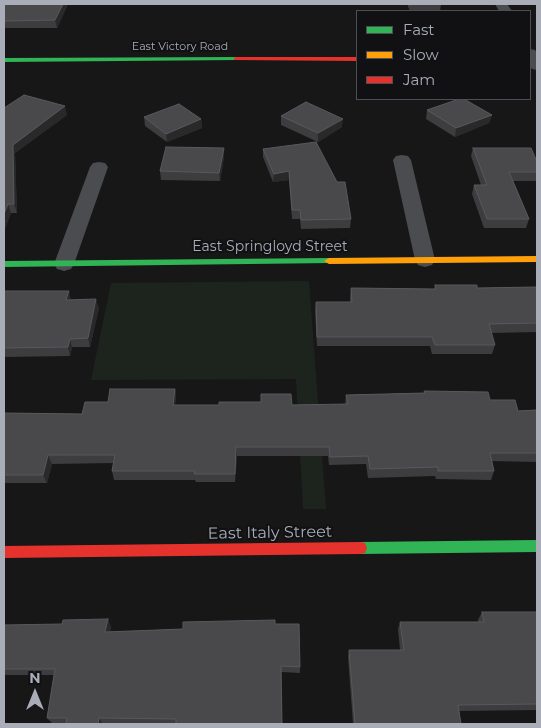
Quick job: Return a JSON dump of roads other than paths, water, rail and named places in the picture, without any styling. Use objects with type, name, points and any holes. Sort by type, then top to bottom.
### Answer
[{"type":"street","name":"East Victory Road","points":[[4,60],[356,59]]},
{"type":"street","points":[[402,160],[425,260]]},
{"type":"street","points":[[64,264],[98,167]]},
{"type":"street","name":"East Springloyd Street","points":[[4,264],[537,259]]},
{"type":"street","name":"East Italy Street","points":[[4,552],[537,546]]}]
